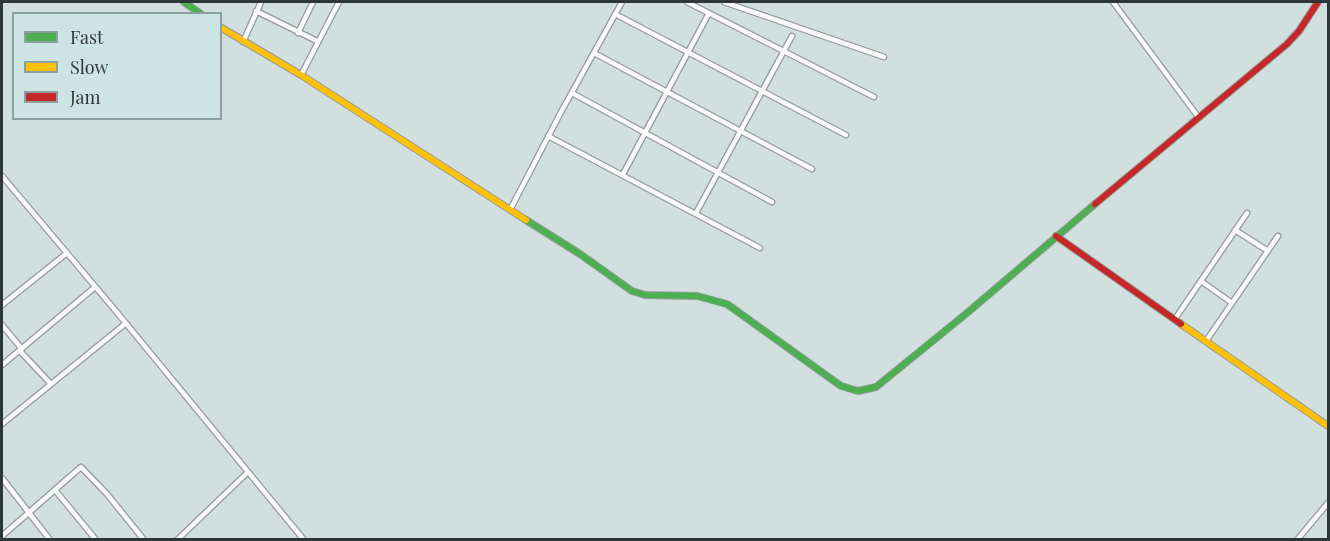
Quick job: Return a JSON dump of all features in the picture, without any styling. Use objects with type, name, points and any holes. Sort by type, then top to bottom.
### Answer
[{"type":"street","points":[[184,2],[198,12]]},
{"type":"street","points":[[243,42],[261,2]]},
{"type":"street","points":[[298,33],[313,2]]},
{"type":"street","points":[[300,75],[339,2]]},
{"type":"street","points":[[510,210],[622,2]]},
{"type":"street","points":[[687,2],[874,97]]},
{"type":"street","points":[[724,2],[885,57]]},
{"type":"street","points":[[1113,2],[1199,117]]},
{"type":"street","points":[[222,28],[300,75],[580,254],[635,292],[645,295],[697,296],[727,304],[841,386],[858,391],[876,387],[967,314],[1056,236],[1293,38],[1318,2]]},
{"type":"street","points":[[256,11],[317,41]]},
{"type":"street","points":[[623,174],[709,13]]},
{"type":"street","points":[[615,14],[846,135]]},
{"type":"street","points":[[696,213],[742,132],[792,36]]},
{"type":"street","points":[[594,53],[812,169]]},
{"type":"street","points":[[572,93],[772,202]]},
{"type":"street","points":[[548,136],[760,248]]},
{"type":"street","points":[[2,176],[4,183],[67,253],[304,540]]},
{"type":"street","points":[[1175,319],[1246,213]]},
{"type":"street","points":[[1235,230],[1268,251]]},
{"type":"street","points":[[1056,236],[1329,426]]},
{"type":"street","points":[[1206,341],[1278,236]]},
{"type":"street","points":[[2,305],[67,253]]},
{"type":"street","points":[[1201,281],[1232,303]]},
{"type":"street","points":[[3,361],[21,350],[95,287]]},
{"type":"street","points":[[2,424],[125,324]]},
{"type":"street","points":[[2,325],[50,384]]},
{"type":"street","points":[[2,536],[80,467],[84,467],[144,540]]},
{"type":"street","points":[[177,540],[248,472]]},
{"type":"street","points":[[2,482],[50,540]]},
{"type":"street","points":[[55,490],[96,540]]},
{"type":"street","points":[[1297,540],[1329,503]]},
{"type":"traffic: fast","points":[[184,2],[198,12]]},
{"type":"traffic: fast","points":[[526,220],[580,254],[632,291],[645,295],[697,296],[727,304],[841,386],[858,391],[876,387],[1095,204]]},
{"type":"traffic: slow","points":[[222,28],[301,75],[526,220]]},
{"type":"traffic: slow","points":[[1181,324],[1328,426]]},
{"type":"traffic: jam","points":[[1095,204],[1287,44],[1299,31],[1318,2]]},
{"type":"traffic: jam","points":[[1056,236],[1181,324]]}]
